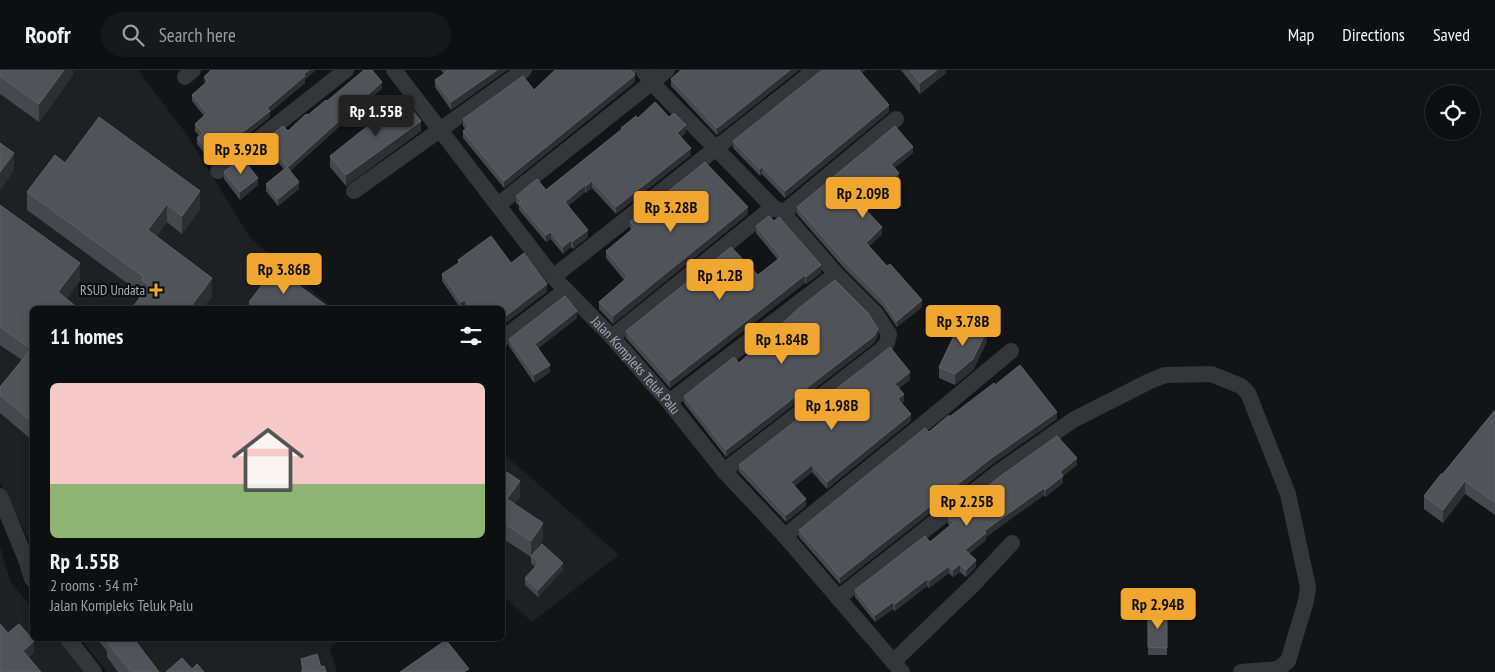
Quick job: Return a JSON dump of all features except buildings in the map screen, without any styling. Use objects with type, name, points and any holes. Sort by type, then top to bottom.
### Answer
[{"type":"street","points":[[218,171],[346,70]]},
{"type":"street","name":"Jalan Kompleks Teluk Palu","points":[[394,70],[553,276],[612,337],[669,402],[724,471],[785,536],[898,667]]},
{"type":"street","points":[[354,191],[524,70]]},
{"type":"street","points":[[498,205],[647,76],[667,70]]},
{"type":"street","points":[[553,276],[815,70]]},
{"type":"street","points":[[647,76],[876,314],[889,334],[887,343],[863,364],[724,471]]},
{"type":"street","points":[[612,337],[896,119]]},
{"type":"street","points":[[669,402],[836,274]]},
{"type":"street","points":[[505,337],[566,290]]},
{"type":"street","points":[[785,536],[1011,351]]},
{"type":"street","points":[[838,598],[996,474],[1073,420],[1165,375],[1211,374],[1241,386],[1248,393],[1288,494],[1308,587],[1308,594],[1288,661],[1278,669],[1241,672]]},
{"type":"street","points":[[0,496],[30,572]]},
{"type":"street","points":[[898,667],[1012,543]]},
{"type":"street","points":[[70,641],[94,672]]},
{"type":"shaded area","name":"RSUD Undata","points":[[0,70],[138,70],[187,135],[251,239],[330,306],[30,306],[30,542],[0,482]]},
{"type":"shaded area","points":[[505,455],[619,555],[532,622],[505,598]]},
{"type":"shaded area","points":[[0,546],[10,581],[30,606],[30,641],[60,641],[86,672],[0,672]]},
{"type":"shaded area","points":[[83,641],[337,641],[330,649],[337,672],[107,672]]},
{"type":"place","name":"RSUD Undata","points":[[156,290]]}]
